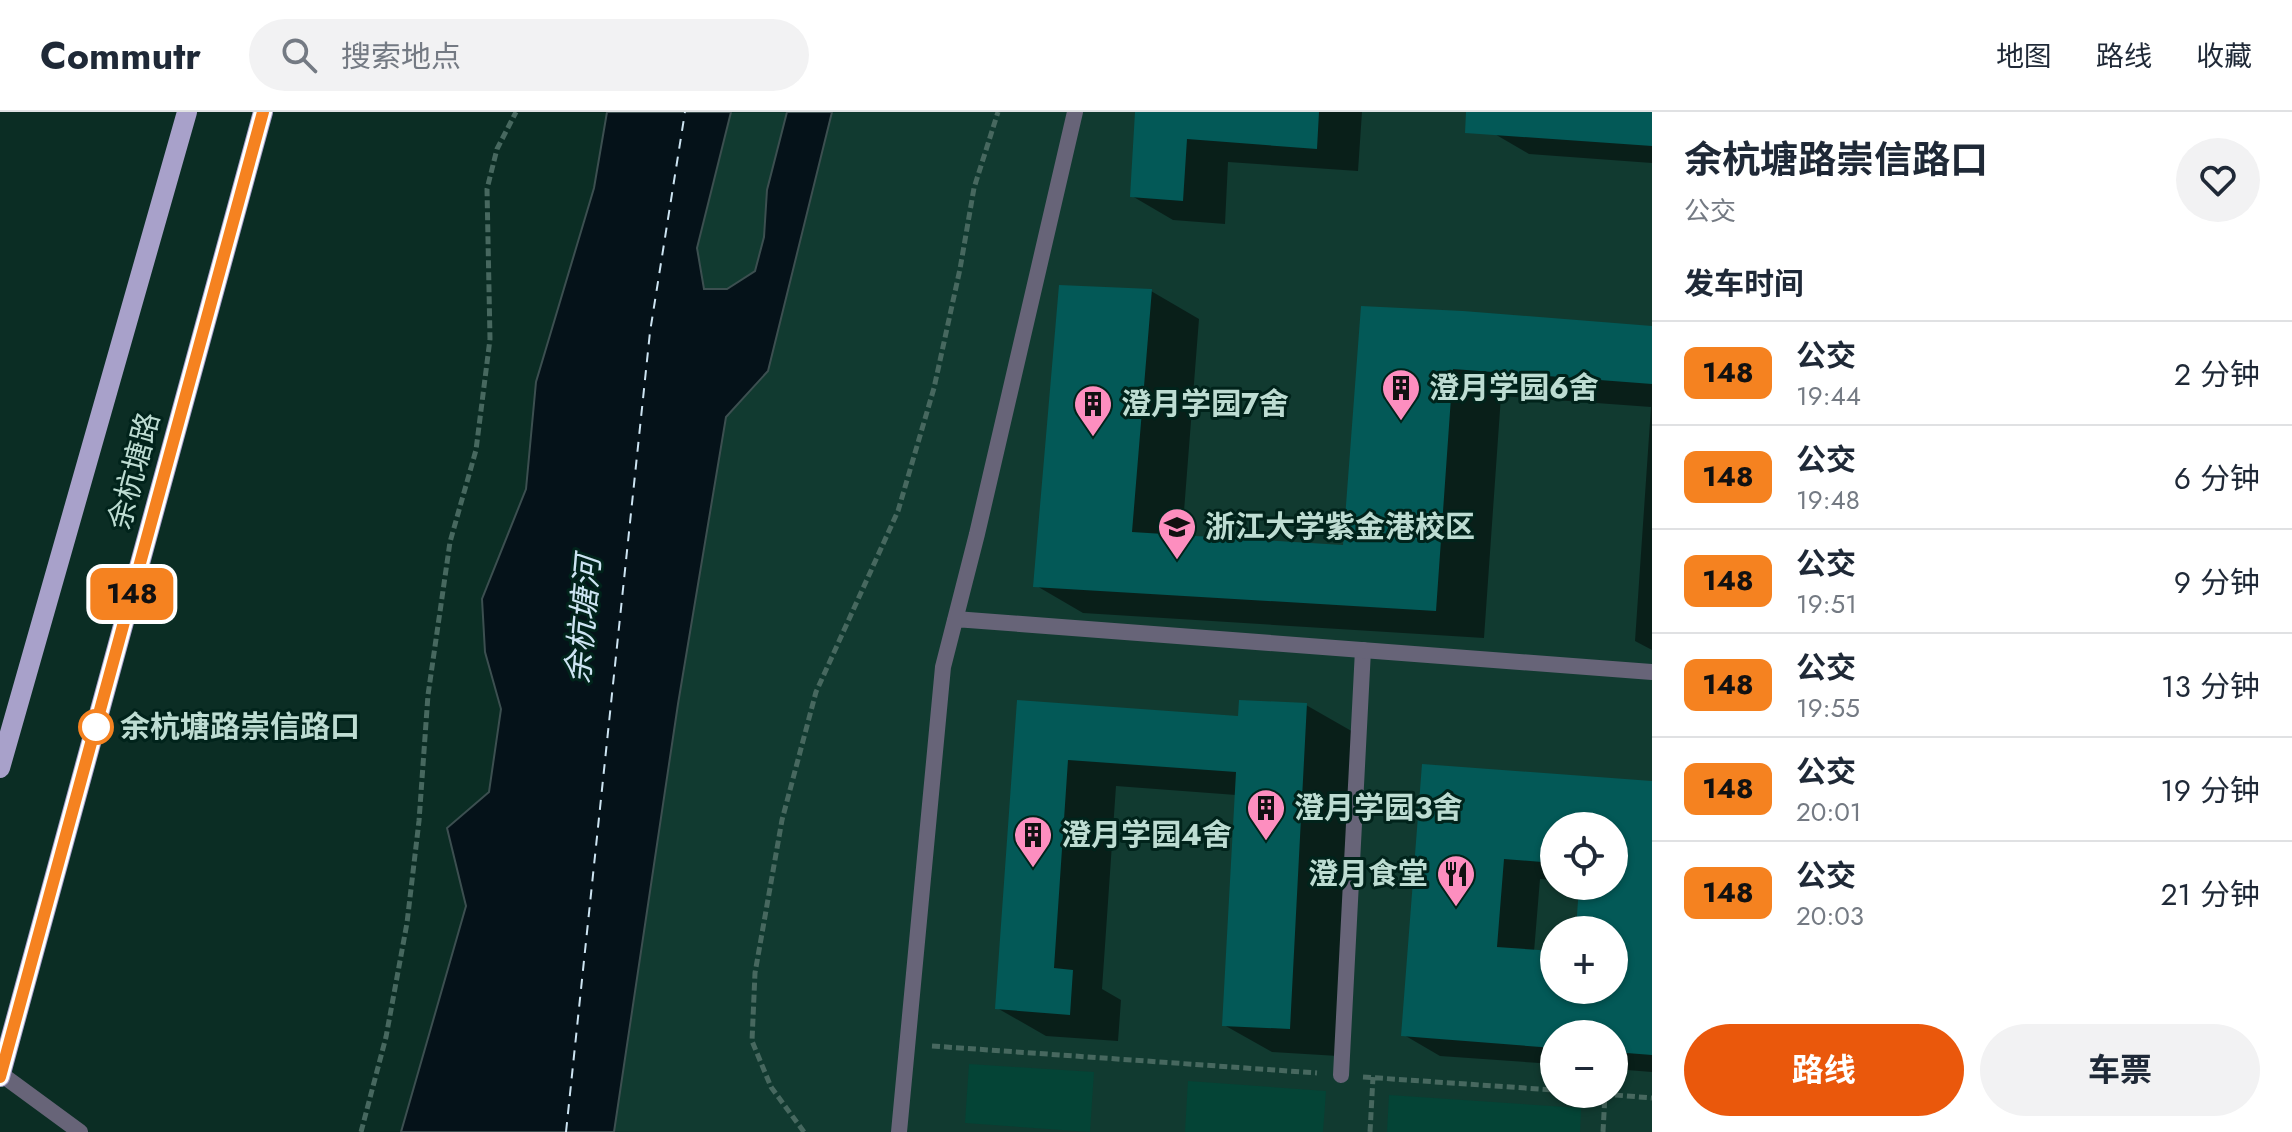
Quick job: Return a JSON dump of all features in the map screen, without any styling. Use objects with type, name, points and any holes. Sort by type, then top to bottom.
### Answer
[{"type":"main road","name":"余杭塘路","points":[[0,768],[187,112]]},
{"type":"main road","name":"余杭塘路","points":[[0,1076],[263,112]]},
{"type":"street","points":[[899,1132],[943,667],[1075,112]]},
{"type":"street","points":[[955,619],[1652,672]]},
{"type":"street","points":[[1341,1075],[1363,650]]},
{"type":"street","points":[[0,1076],[80,1132]]},
{"type":"path","points":[[361,1132],[386,1037],[407,923],[430,680],[450,542],[476,450],[490,339],[487,189],[497,149],[516,112]]},
{"type":"path","points":[[804,1132],[771,1087],[752,1041],[755,973],[782,820],[816,692],[898,511],[934,388],[974,188],[998,112]]},
{"type":"path","points":[[907,1044],[1540,1089]]},
{"type":"path","points":[[1370,1132],[1373,1077]]},
{"type":"path","points":[[1628,1096],[1652,1098]]},
{"type":"path","points":[[1603,1132],[1604,1108]]},
{"type":"shaded area","name":"浙江大学紫金港校区","points":[[731,112],[1652,112],[1652,1132],[614,1132],[678,704],[726,417],[697,248]]},
{"type":"green space","points":[[969,1064],[1094,1072],[1090,1132],[965,1123]]},
{"type":"green space","points":[[1188,1081],[1326,1091],[1323,1132],[1185,1132]]},
{"type":"green space","points":[[1389,1095],[1540,1105],[1540,1108],[1581,1108],[1580,1132],[1387,1132]]},
{"type":"water","name":"余杭塘河","points":[[607,112],[731,112],[697,248],[704,289],[727,289],[755,271],[764,237],[767,190],[787,112],[832,112],[768,371],[726,417],[678,704],[614,1132],[401,1132],[466,906],[447,828],[489,792],[501,709],[485,652],[482,599],[526,489],[536,382],[594,188]]},
{"type":"building","points":[[1135,112],[1319,112],[1317,149],[1187,139],[1183,201],[1130,197]]},
{"type":"building","points":[[1466,112],[1652,112],[1652,146],[1465,133]]},
{"type":"building","points":[[1059,285],[1152,289],[1132,532],[1343,545],[1361,306],[1652,326],[1652,384],[1453,369],[1436,611],[1033,587]]},
{"type":"building","points":[[1017,700],[1238,716],[1239,700],[1307,703],[1290,1029],[1222,1026],[1236,772],[1068,760],[1054,968],[1073,970],[1070,1015],[995,1009]]},
{"type":"building","name":"澄月食堂","points":[[1422,764],[1652,781],[1652,1055],[1628,1053],[1628,1020],[1540,1020],[1540,1047],[1401,1036]],"holes":[[[1540,812],[1628,812],[1628,900],[1578,900],[1577,916],[1628,916],[1628,1004],[1540,1004],[1540,950],[1497,947],[1504,859],[1540,862]]]},
{"type":"ferry route","points":[[566,1132],[650,332],[685,112]]},
{"type":"bus line","name":"148","points":[[0,1077],[263,112]]},
{"type":"place","name":"澄月学园6舍","points":[[1401,422]]},
{"type":"place","name":"澄月学园7舍","points":[[1093,438]]},
{"type":"place","name":"浙江大学紫金港校区","points":[[1177,561]]},
{"type":"place","name":"余杭塘路崇信路口","points":[[96,727]]},
{"type":"place","name":"澄月学园3舍","points":[[1266,842]]},
{"type":"place","name":"澄月学园4舍","points":[[1033,869]]},
{"type":"place","name":"澄月食堂","points":[[1456,908]]}]
